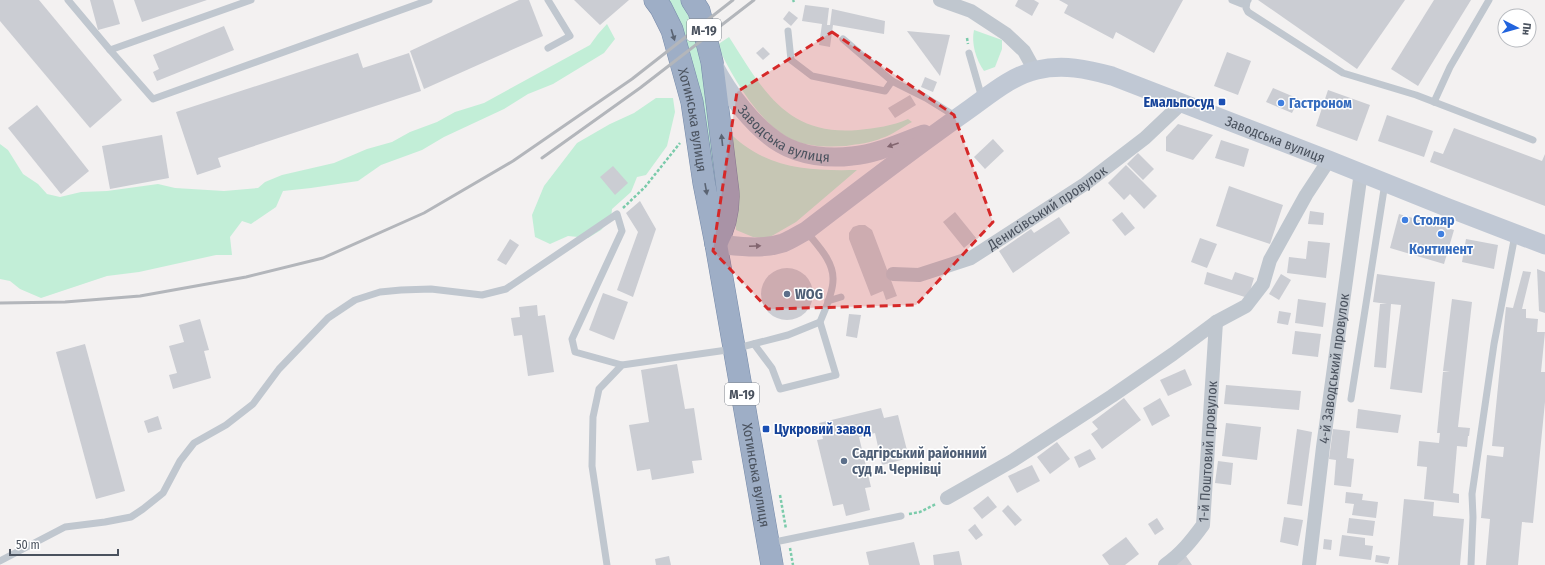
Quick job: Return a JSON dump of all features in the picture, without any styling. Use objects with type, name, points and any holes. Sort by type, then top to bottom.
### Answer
[{"type":"highway","name":"Хотинська вулиця","points":[[656,0],[672,30],[692,102],[704,183],[716,244],[744,346],[772,565]]},
{"type":"highway","name":"Заводська вулиця","points":[[692,0],[699,12],[712,62]]},
{"type":"highway","name":"Хотинська вулиця","points":[[712,62],[729,207],[724,230],[716,244]]},
{"type":"main road","name":"Заводська вулиця","points":[[712,62],[720,78],[744,110],[766,133],[781,144],[814,156],[834,157],[870,153],[950,122]]},
{"type":"main road","name":"Заводська вулиця","points":[[716,244],[741,247],[783,243],[806,231],[950,122],[1016,79],[1035,71],[1060,67],[1092,71],[1112,76],[1183,102],[1545,245]]},
{"type":"street","points":[[940,0],[971,12],[1006,34],[1024,51],[1035,71]]},
{"type":"street","name":"Денисівський провулок","points":[[893,274],[919,275],[971,258],[1085,184],[1145,138],[1183,102]]},
{"type":"street","points":[[947,498],[1012,460],[1112,396],[1216,322],[1246,306],[1262,284],[1270,260],[1306,195],[1329,160]]},
{"type":"street","name":"4-й Заводський провулок","points":[[1309,565],[1323,447],[1361,172]]},
{"type":"street","name":"1-й Поштовий провулок","points":[[1165,565],[1173,560],[1191,542],[1203,525],[1216,322]]},
{"type":"lane","points":[[68,0],[153,99],[429,0]]},
{"type":"lane","points":[[110,50],[251,0]]},
{"type":"lane","points":[[548,0],[570,36],[548,48]]},
{"type":"lane","points":[[1232,0],[1242,4],[1247,1]]},
{"type":"lane","points":[[1434,102],[1450,67],[1489,0]]},
{"type":"lane","points":[[1247,1],[1246,8],[1248,12],[1343,73],[1434,102],[1533,140]]},
{"type":"lane","points":[[788,31],[791,60],[812,76],[885,91],[892,81]]},
{"type":"lane","points":[[843,38],[892,81],[926,98],[950,122]]},
{"type":"lane","points":[[968,53],[983,100]]},
{"type":"lane","points":[[1351,399],[1385,182]]},
{"type":"lane","points":[[0,561],[65,527],[131,517],[143,509],[163,493],[180,461],[194,443],[226,425],[253,404],[280,369],[328,318],[355,300],[380,292],[401,290],[431,288],[482,295],[506,289],[617,214],[622,231],[572,339],[575,352],[622,365],[744,346],[788,335],[820,322]]},
{"type":"lane","points":[[744,346],[772,368],[780,388],[836,375],[820,322],[828,301],[833,280],[831,267],[824,253],[806,231]]},
{"type":"lane","points":[[1471,565],[1473,517],[1472,494],[1494,344],[1515,234]]},
{"type":"lane","points":[[828,301],[840,297]]},
{"type":"lane","points":[[607,565],[592,466],[593,417],[599,389],[622,365]]},
{"type":"lane","points":[[768,543],[901,516]]},
{"type":"path","points":[[617,214],[645,187],[678,146],[681,140]]},
{"type":"path","points":[[901,516],[920,512],[947,498]]},
{"type":"highlighted area","points":[[832,32],[954,115],[993,222],[916,305],[768,309],[713,251],[737,92]]},
{"type":"green space","points":[[667,0],[681,0],[693,26],[712,112],[719,213]]},
{"type":"green space","points":[[607,24],[615,39],[604,53],[553,84],[528,94],[504,109],[444,137],[422,150],[381,165],[358,181],[283,191],[276,207],[251,224],[242,221],[230,237],[232,255],[216,255],[139,272],[107,276],[41,298],[20,289],[10,281],[0,279],[0,144],[8,150],[23,174],[38,184],[47,194],[60,197],[81,192],[107,191],[158,184],[175,188],[224,191],[258,188],[265,182],[282,175],[334,163],[367,149],[392,142],[410,132],[437,122],[455,112],[484,103],[590,45]]},
{"type":"green space","points":[[974,30],[1002,40],[1002,49],[995,67],[984,71],[981,67],[974,46]]},
{"type":"green space","points":[[729,37],[753,75],[779,106],[795,117],[812,125],[833,130],[858,130],[890,125],[908,119],[912,122],[886,137],[860,144],[827,146],[795,141],[771,125],[759,113],[739,86],[717,45]]},
{"type":"green space","points":[[656,98],[673,98],[675,112],[667,146],[646,175],[637,177],[631,192],[612,209],[611,219],[601,230],[588,238],[568,236],[550,244],[535,237],[532,215],[544,186],[577,143],[610,124],[634,113]]},
{"type":"green space","points":[[726,129],[740,142],[771,160],[803,168],[821,170],[857,170],[796,222],[770,237],[753,237],[736,230]]},
{"type":"building","points":[[0,0],[39,0],[122,100],[90,128],[0,21]]},
{"type":"building","points":[[90,0],[113,0],[120,24],[98,30]]},
{"type":"building","points":[[134,0],[207,0],[142,22]]},
{"type":"building","points":[[519,0],[529,0],[543,36],[424,89],[410,51]]},
{"type":"building","points":[[574,0],[629,0],[600,25]]},
{"type":"building","points":[[1018,0],[1034,0],[1039,3],[1032,16],[1015,6]]},
{"type":"building","points":[[1059,0],[1183,0],[1154,53],[1116,32],[1113,39],[1064,13],[1068,5]]},
{"type":"building","points":[[1258,0],[1405,0],[1357,69]]},
{"type":"building","points":[[1434,0],[1471,0],[1418,86],[1391,69]]},
{"type":"building","points":[[805,5],[829,8],[827,25],[830,25],[832,9],[885,21],[884,34],[833,25],[830,47],[819,45],[822,24],[802,21]]},
{"type":"building","points":[[789,11],[798,18],[791,26],[783,19]]},
{"type":"building","points":[[224,26],[234,50],[157,81],[153,72],[159,69],[153,55]]},
{"type":"building","points":[[907,31],[950,35],[940,76]]},
{"type":"building","points":[[763,47],[770,54],[763,60],[756,53]]},
{"type":"building","points":[[1227,52],[1251,61],[1238,95],[1214,86]]},
{"type":"building","points":[[358,53],[363,68],[409,53],[421,91],[218,158],[221,167],[197,175],[176,112]]},
{"type":"building","points":[[925,77],[937,82],[933,92],[921,87]]},
{"type":"building","points":[[1273,88],[1299,99],[1292,113],[1266,102]]},
{"type":"building","points":[[1328,90],[1370,105],[1357,141],[1316,126]]},
{"type":"building","points":[[910,95],[916,105],[895,118],[888,108]]},
{"type":"building","points":[[37,105],[89,171],[61,194],[8,128]]},
{"type":"building","points":[[1387,115],[1433,131],[1424,157],[1378,141]]},
{"type":"building","points":[[1178,124],[1213,135],[1193,160],[1166,151],[1166,137]]},
{"type":"building","points":[[1454,128],[1542,161],[1545,154],[1545,206],[1430,162],[1434,151],[1443,154]]},
{"type":"building","points":[[162,135],[169,178],[110,189],[102,146]]},
{"type":"building","points":[[993,139],[1004,151],[985,169],[974,157]]},
{"type":"building","points":[[1221,140],[1249,149],[1244,167],[1215,158]]},
{"type":"building","points":[[1138,153],[1154,169],[1143,180],[1127,164]]},
{"type":"building","points":[[1126,165],[1157,196],[1144,209],[1130,194],[1124,200],[1108,183]]},
{"type":"building","points":[[613,166],[628,183],[615,195],[600,177]]},
{"type":"building","points":[[1229,186],[1283,205],[1270,244],[1216,226]]},
{"type":"building","points":[[640,201],[656,229],[633,297],[617,290],[638,232],[626,213]]},
{"type":"building","points":[[1310,211],[1324,213],[1323,225],[1308,224]]},
{"type":"building","points":[[955,212],[976,238],[964,248],[943,222]]},
{"type":"building","points":[[1122,212],[1135,228],[1125,236],[1112,220]]},
{"type":"building","points":[[1399,214],[1454,230],[1444,264],[1390,248]]},
{"type":"building","points":[[1059,217],[1070,233],[1013,273],[999,251],[1031,229],[1034,233]]},
{"type":"building","points":[[865,225],[872,230],[897,296],[886,300],[883,291],[871,296],[849,239],[849,233],[853,227]]},
{"type":"building","points":[[1200,238],[1217,244],[1207,268],[1191,262]]},
{"type":"building","points":[[510,239],[519,245],[506,265],[497,260]]},
{"type":"building","points":[[1466,239],[1498,245],[1494,269],[1462,262]]},
{"type":"building","points":[[1308,241],[1330,243],[1326,278],[1287,273],[1289,257],[1306,259]]},
{"type":"building","points":[[787,268],[797,270],[805,276],[811,284],[813,294],[811,304],[805,312],[797,318],[787,320],[777,318],[769,312],[763,304],[761,294],[763,284],[769,276],[777,270]]},
{"type":"building","points":[[1537,269],[1545,272],[1545,313],[1539,311]]},
{"type":"building","points":[[1523,271],[1531,272],[1522,309],[1526,309],[1526,318],[1538,319],[1537,332],[1545,332],[1541,372],[1545,372],[1545,402],[1533,523],[1522,522],[1518,565],[1486,565],[1490,519],[1481,518],[1487,455],[1503,457],[1504,447],[1492,446],[1506,307],[1513,308]]},
{"type":"building","points":[[1207,272],[1232,280],[1235,272],[1254,278],[1248,298],[1204,284]]},
{"type":"building","points":[[1281,274],[1291,280],[1279,300],[1269,294]]},
{"type":"building","points":[[1377,274],[1435,282],[1422,393],[1390,389],[1401,305],[1391,304],[1386,368],[1374,367],[1380,304],[1387,304],[1373,302]]},
{"type":"building","points":[[603,293],[628,302],[614,340],[589,330]]},
{"type":"building","points":[[1298,299],[1326,303],[1323,327],[1295,323]]},
{"type":"building","points":[[1452,299],[1472,302],[1458,427],[1470,428],[1467,447],[1457,446],[1453,493],[1459,494],[1459,503],[1424,499],[1427,467],[1417,466],[1419,441],[1439,443],[1440,433],[1437,433],[1443,372],[1450,372],[1443,371]]},
{"type":"building","points":[[537,305],[538,316],[545,315],[554,372],[528,376],[522,335],[514,336],[511,318],[520,317],[519,307]]},
{"type":"building","points":[[1279,311],[1291,313],[1288,325],[1277,323]]},
{"type":"building","points":[[849,314],[861,315],[857,338],[846,336]]},
{"type":"building","points":[[200,319],[209,350],[204,351],[211,378],[173,389],[169,375],[177,373],[169,346],[184,342],[179,325]]},
{"type":"building","points":[[1295,331],[1321,334],[1318,357],[1292,354]]},
{"type":"building","points":[[85,344],[125,491],[96,499],[56,352]]},
{"type":"building","points":[[677,364],[685,409],[694,408],[702,460],[692,461],[694,473],[652,480],[650,469],[637,471],[629,425],[649,422],[641,370]]},
{"type":"building","points":[[1185,369],[1192,385],[1168,396],[1160,380]]},
{"type":"building","points":[[1226,385],[1301,391],[1299,410],[1224,404]]},
{"type":"building","points":[[1124,398],[1141,420],[1102,449],[1091,434],[1098,429],[1092,422]]},
{"type":"building","points":[[1160,398],[1170,416],[1152,426],[1143,408]]},
{"type":"building","name":"Садгірський районний суд м. Чернівці","points":[[881,408],[884,418],[898,415],[909,458],[882,465],[875,433],[859,437],[871,487],[865,488],[870,510],[846,516],[843,504],[833,506],[817,440],[823,439],[819,423]]},
{"type":"building","points":[[1358,409],[1401,415],[1398,433],[1356,428]]},
{"type":"building","points":[[158,416],[162,429],[148,433],[144,421]]},
{"type":"building","points":[[1226,423],[1261,427],[1257,460],[1222,456]]},
{"type":"building","points":[[1297,429],[1312,432],[1302,506],[1287,504]]},
{"type":"building","points":[[1333,429],[1350,431],[1347,458],[1354,459],[1351,487],[1334,485],[1336,460],[1329,459]]},
{"type":"building","points":[[1057,442],[1070,459],[1050,474],[1037,457]]},
{"type":"building","points":[[1090,449],[1096,459],[1079,468],[1074,457]]},
{"type":"building","points":[[1218,461],[1233,463],[1231,485],[1215,483]]},
{"type":"building","points":[[1032,465],[1040,481],[1017,493],[1008,476]]},
{"type":"building","points":[[1346,492],[1363,494],[1362,500],[1378,502],[1376,518],[1352,515],[1354,504],[1345,503]]},
{"type":"building","points":[[988,496],[997,507],[982,519],[973,508]]},
{"type":"building","points":[[1404,499],[1434,502],[1433,516],[1464,519],[1460,565],[1398,565]]},
{"type":"building","points":[[1008,505],[1022,520],[1015,526],[1002,511]]},
{"type":"building","points":[[1284,517],[1303,520],[1298,546],[1280,542]]},
{"type":"building","points":[[1157,518],[1164,529],[1155,535],[1148,524]]},
{"type":"building","points":[[1349,518],[1375,521],[1373,536],[1347,533]]},
{"type":"building","points":[[975,524],[983,535],[976,540],[968,530]]},
{"type":"building","points":[[1342,535],[1365,538],[1365,545],[1373,546],[1371,560],[1339,556]]},
{"type":"building","points":[[1126,537],[1139,554],[1125,565],[1109,565],[1102,555]]},
{"type":"building","points":[[1324,539],[1332,540],[1331,550],[1323,549]]},
{"type":"building","points":[[914,542],[920,565],[869,565],[866,552]]},
{"type":"building","points":[[959,551],[962,565],[934,565],[933,555]]},
{"type":"building","points":[[1376,555],[1390,557],[1388,564],[1375,562]]},
{"type":"building","points":[[669,556],[671,565],[656,565],[655,559]]},
{"type":"building","points":[[1186,556],[1192,565],[1174,565]]},
{"type":"railway","points":[[0,303],[65,302],[140,296],[246,277],[323,258],[424,213],[513,161],[632,79],[733,0]]},
{"type":"railway","points":[[542,158],[640,88],[754,0]]},
{"type":"place","name":"Емальпосуд","points":[[1222,102]]},
{"type":"place","name":"Гастроном","points":[[1281,103]]},
{"type":"place","name":"Столяр","points":[[1405,220]]},
{"type":"place","name":"Континент","points":[[1441,234]]},
{"type":"place","name":"WOG","points":[[787,294]]},
{"type":"place","name":"Цукровий завод","points":[[766,429]]},
{"type":"place","name":"Садгірський районний суд м. Чернівці","points":[[844,461]]}]
